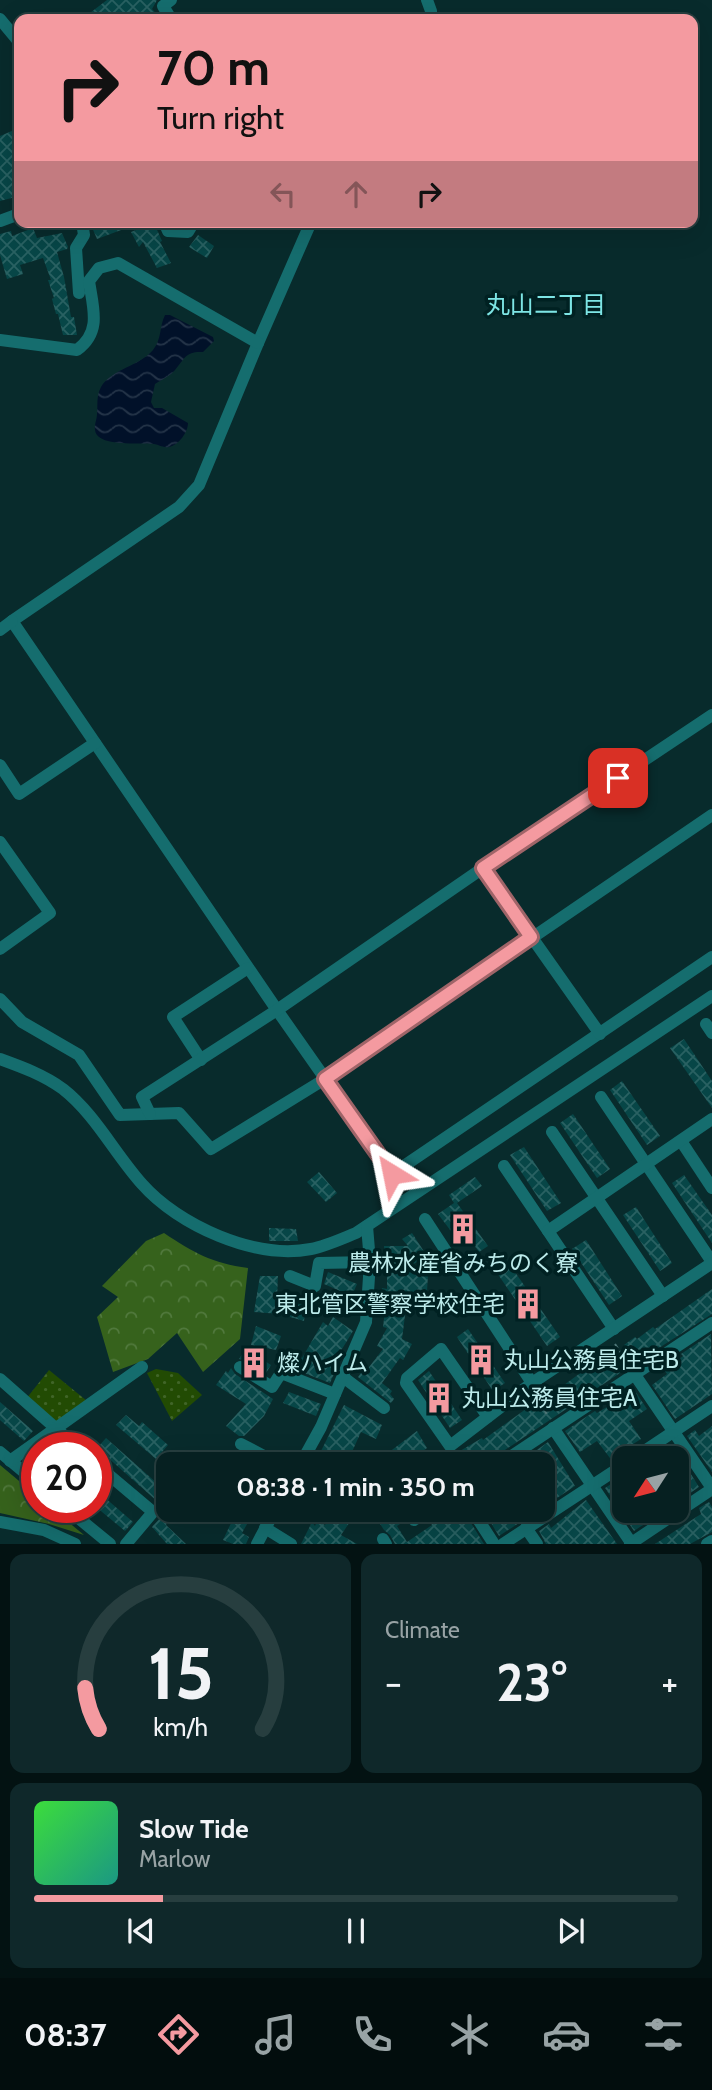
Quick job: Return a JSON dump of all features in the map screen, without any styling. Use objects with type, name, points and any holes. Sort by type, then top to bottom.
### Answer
[{"type":"street","points":[[168,14],[163,6],[171,0]]},
{"type":"street","points":[[0,18],[14,36]]},
{"type":"street","points":[[79,292],[76,248],[84,235],[83,228]]},
{"type":"street","points":[[167,228],[168,231],[188,232],[190,228]]},
{"type":"street","points":[[0,629],[179,508],[199,485],[258,342],[309,228]]},
{"type":"street","points":[[0,340],[77,350],[87,343],[93,332],[89,281],[99,268],[118,262],[258,342]]},
{"type":"street","points":[[12,621],[276,1010],[392,1174],[712,957]]},
{"type":"street","points":[[150,1114],[142,1097],[276,1010],[712,715]]},
{"type":"street","points":[[0,765],[19,794],[95,743]]},
{"type":"street","points":[[0,999],[22,1022],[79,1055],[120,1115],[178,1113],[211,1149],[325,1079],[712,815]]},
{"type":"street","points":[[0,842],[50,914],[0,949]]},
{"type":"street","points":[[483,868],[600,1034]]},
{"type":"street","points":[[201,1060],[173,1017],[248,968]]},
{"type":"street","points":[[0,1059],[34,1072],[63,1090],[91,1118],[143,1185],[171,1210],[195,1226],[227,1240],[260,1248],[309,1250],[334,1242],[367,1226],[712,996]]},
{"type":"street","points":[[488,1417],[441,1349],[407,1377],[406,1383],[450,1446],[488,1417],[532,1383],[712,1262],[601,1097]]},
{"type":"street","points":[[548,1231],[712,1119]]},
{"type":"street","points":[[552,1132],[663,1296]]},
{"type":"street","points":[[681,1141],[712,1188]]},
{"type":"street","points":[[504,1166],[611,1331]]},
{"type":"street","points":[[425,1219],[532,1383]]},
{"type":"street","points":[[307,1452],[321,1427],[366,1322],[370,1262],[367,1226]]},
{"type":"street","points":[[290,1276],[314,1286],[319,1263],[370,1262]]},
{"type":"street","points":[[517,1452],[712,1323]]},
{"type":"street","points":[[21,1470],[5,1456],[55,1429],[142,1367]]},
{"type":"street","points":[[240,1367],[272,1387],[281,1373],[335,1394]]},
{"type":"street","points":[[553,1428],[631,1544],[712,1489],[635,1375]]},
{"type":"street","points":[[343,1377],[384,1408]]},
{"type":"street","points":[[0,1379],[59,1432]]},
{"type":"street","points":[[652,1446],[712,1406]]},
{"type":"street","points":[[241,1444],[256,1452]]},
{"type":"street","points":[[503,1544],[612,1473]]},
{"type":"street","points":[[112,1477],[153,1512],[126,1544]]},
{"type":"street","points":[[0,1521],[44,1530],[75,1544]]},
{"type":"street","points":[[257,1544],[267,1522]]},
{"type":"street","points":[[480,1522],[494,1544]]},
{"type":"street","points":[[84,1523],[110,1544]]},
{"type":"street","points":[[265,1528],[292,1544]]},
{"type":"street","points":[[526,1528],[537,1544]]},
{"type":"street","points":[[707,1544],[712,1541]]},
{"type":"path","points":[[611,1331],[635,1375]]},
{"type":"path","points":[[532,1383],[553,1428]]},
{"type":"green space","points":[[164,1233],[204,1256],[248,1268],[240,1339],[203,1372],[177,1333],[148,1359],[113,1372],[97,1317],[118,1297],[102,1286],[146,1241]]},
{"type":"green space","points":[[156,1369],[178,1373],[202,1395],[172,1421],[147,1373]]},
{"type":"green space","points":[[49,1370],[87,1401],[55,1424],[26,1399]]},
{"type":"green space","points":[[0,1465],[21,1483],[21,1518],[0,1513]]},
{"type":"green space","points":[[45,1523],[69,1523],[84,1535]]},
{"type":"water","points":[[165,315],[213,337],[214,341],[203,352],[186,356],[173,372],[155,384],[151,402],[154,408],[162,408],[188,423],[185,434],[176,444],[167,447],[103,440],[95,428],[101,387],[112,376],[153,350],[158,342]]},
{"type":"building","points":[[107,0],[157,0],[152,9],[156,14],[89,14]]},
{"type":"building","points":[[14,130],[14,197],[0,201],[0,136]]},
{"type":"building","points":[[33,228],[37,238],[62,233],[68,247],[57,252],[77,335],[63,335],[52,299],[54,298],[48,280],[51,280],[43,258],[20,265],[23,274],[7,279],[0,255],[0,234],[11,231],[12,236]]},
{"type":"building","points":[[92,228],[127,228],[97,239]]},
{"type":"building","points":[[141,228],[156,228],[171,263],[157,268],[143,242],[139,247],[131,232]]},
{"type":"building","points":[[198,235],[214,246],[207,258],[189,247]]},
{"type":"building","points":[[684,1039],[712,1081],[712,1108],[670,1048]]},
{"type":"building","points":[[622,1081],[660,1136],[647,1145],[610,1090]]},
{"type":"building","points":[[573,1114],[610,1169],[597,1178],[560,1123]]},
{"type":"building","points":[[524,1147],[561,1203],[547,1211],[510,1155]]},
{"type":"building","points":[[319,1172],[337,1193],[326,1202],[307,1182]]},
{"type":"building","points":[[684,1175],[712,1215],[712,1243],[672,1183]]},
{"type":"building","name":"農林水産省みちのく寮","points":[[475,1177],[482,1186],[457,1203],[488,1246],[479,1252],[468,1237],[460,1243],[438,1214],[454,1203],[449,1195]]},
{"type":"building","points":[[636,1207],[672,1263],[660,1271],[623,1215]]},
{"type":"building","points":[[269,1228],[296,1229],[298,1241],[269,1241]]},
{"type":"building","points":[[412,1233],[427,1256],[405,1269],[428,1274],[427,1292],[422,1311],[406,1308],[402,1339],[412,1344],[403,1360],[400,1358],[382,1383],[392,1391],[390,1394],[394,1399],[391,1403],[358,1377],[383,1349],[377,1346],[387,1328],[383,1327],[386,1303],[380,1302],[382,1288],[387,1289],[384,1246],[408,1246],[402,1239]]},
{"type":"building","points":[[586,1240],[622,1296],[609,1305],[572,1249]]},
{"type":"building","name":"東北管区警察学校住宅","points":[[508,1262],[560,1337],[547,1346],[495,1270]]},
{"type":"building","points":[[328,1272],[357,1284],[352,1296],[324,1284]]},
{"type":"building","points":[[260,1276],[278,1276],[277,1298],[306,1306],[304,1321],[280,1314],[254,1312]]},
{"type":"building","points":[[712,1289],[712,1314],[637,1362],[624,1345],[653,1327],[655,1329]]},
{"type":"building","points":[[333,1317],[353,1331],[339,1354],[342,1356],[330,1383],[291,1368],[298,1356],[302,1358],[323,1322],[328,1326]]},
{"type":"building","points":[[256,1326],[281,1336],[276,1350],[251,1345]]},
{"type":"building","name":"丸山公務員住宅B","points":[[468,1329],[505,1383],[493,1391],[457,1337]]},
{"type":"building","points":[[711,1334],[712,1394],[675,1419],[652,1385],[667,1374],[664,1370],[683,1356],[681,1354]]},
{"type":"building","name":"燦ハイム","points":[[246,1349],[271,1365],[266,1373],[239,1359]]},
{"type":"building","points":[[607,1354],[620,1373],[502,1452],[458,1452],[482,1438],[483,1440],[530,1406],[531,1409]]},
{"type":"building","points":[[231,1368],[235,1374],[273,1399],[264,1416],[244,1436],[239,1436],[226,1426],[246,1404],[216,1385]]},
{"type":"building","name":"丸山公務員住宅A","points":[[429,1371],[462,1420],[450,1428],[418,1380]]},
{"type":"building","points":[[633,1388],[647,1409],[629,1421],[641,1439],[630,1446],[612,1446],[612,1461],[597,1441],[580,1452],[565,1431],[595,1411],[597,1413],[620,1399],[618,1396]]},
{"type":"building","points":[[289,1392],[321,1404],[316,1416],[283,1403]]},
{"type":"building","points":[[0,1402],[33,1431],[21,1432],[21,1438],[0,1420]]},
{"type":"building","points":[[344,1405],[382,1425],[376,1439],[361,1432],[352,1452],[320,1452]]},
{"type":"building","points":[[126,1415],[139,1426],[142,1422],[168,1445],[162,1452],[156,1452],[156,1459],[116,1425]]},
{"type":"building","points":[[712,1426],[712,1472],[687,1436],[695,1430],[699,1436]]},
{"type":"building","points":[[417,1431],[427,1448],[421,1452],[389,1452]]},
{"type":"building","points":[[548,1442],[554,1452],[534,1452]]},
{"type":"building","points":[[112,1443],[156,1482],[156,1500],[112,1461]]},
{"type":"building","points":[[555,1453],[575,1486],[555,1499]]},
{"type":"building","points":[[690,1473],[699,1487],[690,1493]]},
{"type":"building","points":[[612,1483],[612,1498],[605,1488]]},
{"type":"building","points":[[586,1500],[617,1544],[546,1544],[539,1531],[549,1524],[551,1528]]},
{"type":"building","points":[[709,1502],[712,1507],[712,1532],[690,1544],[655,1544],[701,1514],[699,1508]]},
{"type":"building","points":[[112,1504],[133,1522],[125,1531],[112,1520]]},
{"type":"building","points":[[156,1522],[167,1522],[166,1525],[186,1544],[167,1544],[152,1527]]},
{"type":"building","points":[[232,1522],[248,1522],[242,1533],[249,1537],[246,1544],[233,1544],[223,1540]]},
{"type":"building","points":[[312,1522],[315,1526],[317,1522],[325,1525],[327,1522],[350,1522],[341,1535],[357,1544],[301,1544]]},
{"type":"building","points":[[379,1522],[399,1522],[397,1526],[407,1542],[432,1525],[430,1522],[470,1522],[484,1544],[395,1544]]},
{"type":"building","points":[[490,1522],[521,1522],[499,1536]]},
{"type":"building","points":[[629,1523],[646,1523],[634,1531]]},
{"type":"place","name":"農林水産省みちのく寮","points":[[463,1229]]},
{"type":"place","name":"東北管区警察学校住宅","points":[[528,1304]]},
{"type":"place","name":"丸山公務員住宅B","points":[[481,1360]]},
{"type":"place","name":"燦ハイム","points":[[254,1363]]},
{"type":"place","name":"丸山公務員住宅A","points":[[439,1398]]},
{"type":"district","name":"丸山二丁目","points":[[546,304]]},
{"type":"route","points":[[392,1174],[325,1079],[531,937],[483,868],[618,778]]}]
